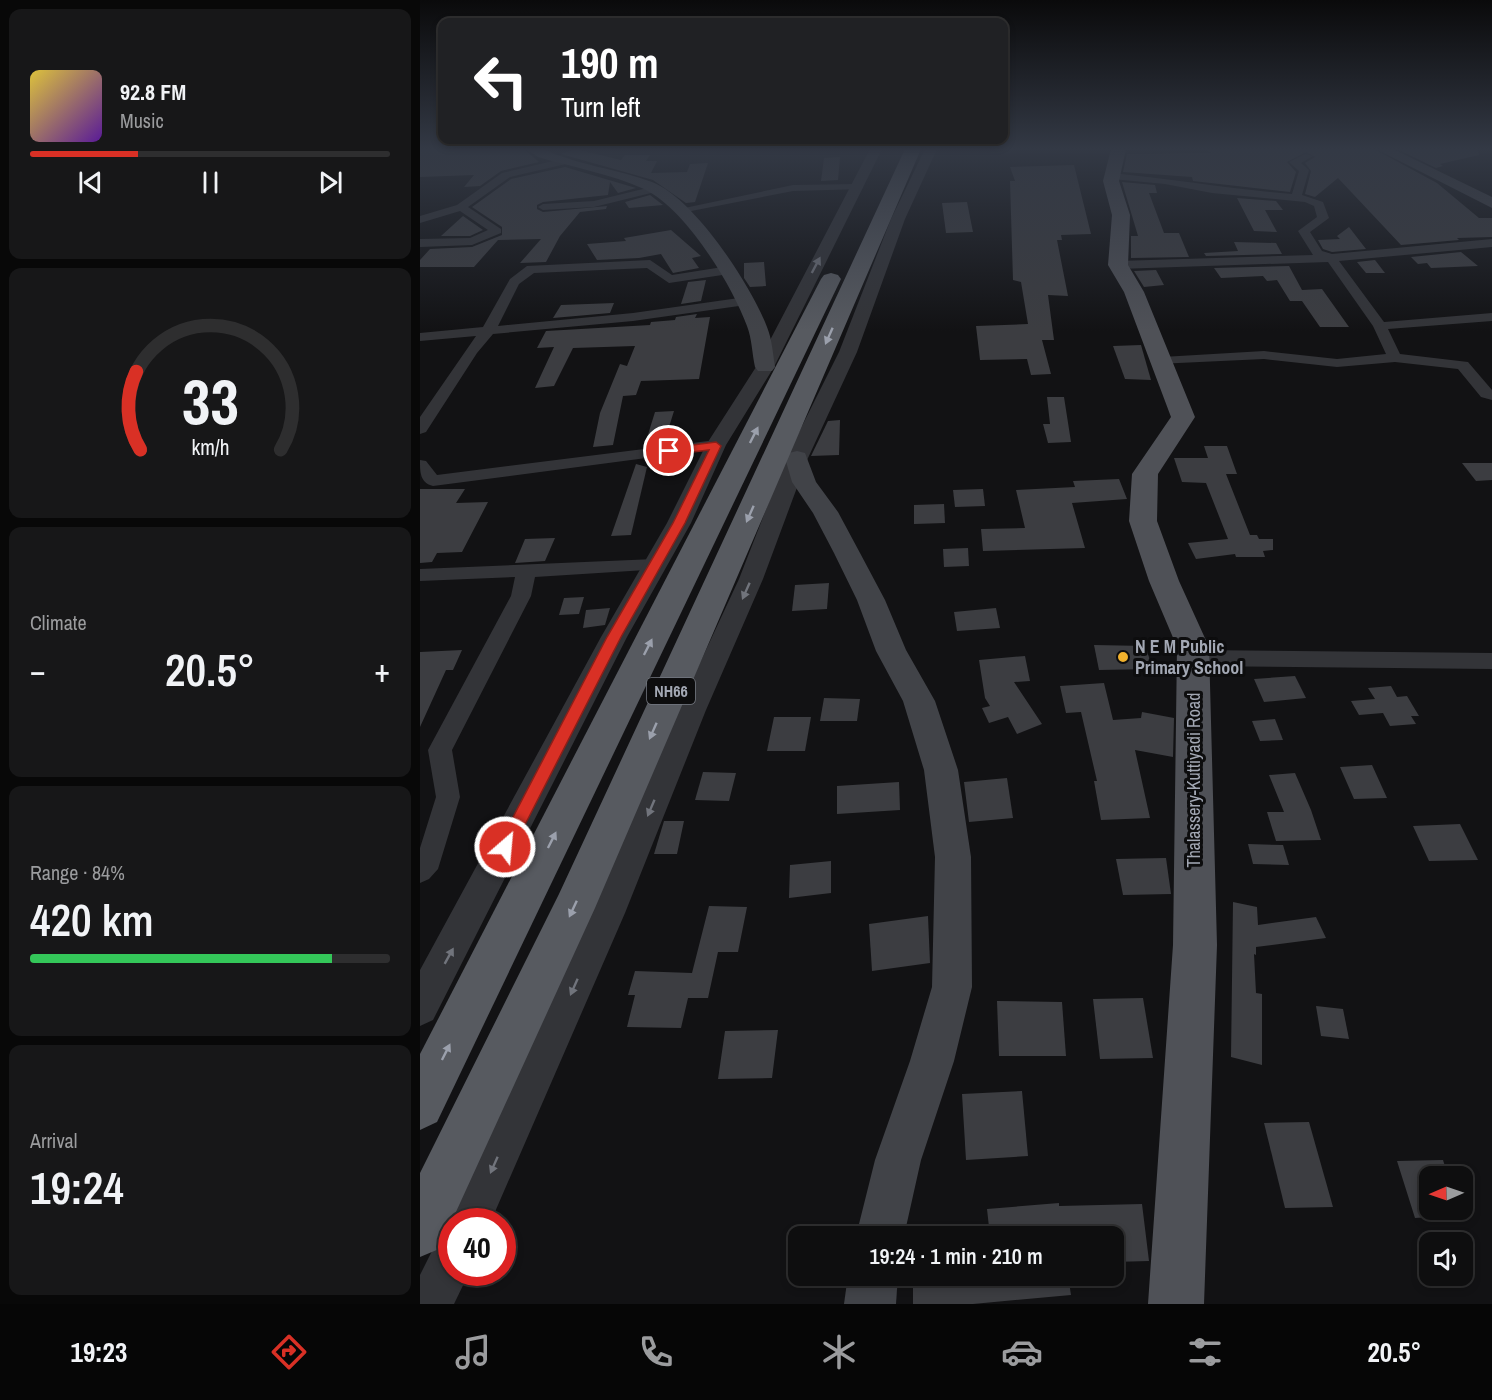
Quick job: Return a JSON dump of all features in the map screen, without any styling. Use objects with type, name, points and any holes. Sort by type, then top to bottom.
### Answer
[{"type":"highway","name":"NH66","points":[[420,1105],[866,210]]},
{"type":"highway","name":"NH66","points":[[420,1230],[574,908],[886,210]]},
{"type":"main road","points":[[681,210],[695,224],[716,257],[729,270],[746,301],[759,328],[765,367]]},
{"type":"main road","points":[[1118,265],[1121,215],[1119,210]]},
{"type":"main road","name":"Thalassery-Kuttiyadi Road","points":[[1118,265],[1134,292],[1183,417],[1145,474],[1143,521],[1164,581],[1193,648],[1195,945],[1176,1304]]},
{"type":"main road","points":[[797,458],[804,482],[825,512],[872,600],[891,651],[919,701],[941,770],[953,857],[952,987],[932,1061],[898,1160],[882,1226]]},
{"type":"main road","points":[[870,1304],[872,1286]]},
{"type":"street","points":[[420,220],[452,210]]},
{"type":"street","points":[[420,243],[472,241],[497,231],[465,210]]},
{"type":"street","points":[[420,1007],[614,637],[679,523],[716,446],[765,367],[846,210]]},
{"type":"street","points":[[475,1208],[608,913],[692,710],[751,579],[797,458],[848,352],[902,210]]},
{"type":"street","points":[[1321,210],[1323,218],[1304,231],[1318,253],[1331,258],[1380,326],[1395,358]]},
{"type":"street","points":[[1118,265],[1331,258],[1492,243]]},
{"type":"street","points":[[420,429],[471,351],[488,331],[514,282],[531,269],[650,264],[669,279],[729,270]]},
{"type":"street","points":[[420,337],[633,316],[746,301]]},
{"type":"street","points":[[1380,326],[1492,317]]},
{"type":"street","points":[[1162,361],[1264,355],[1336,363],[1395,358],[1463,365],[1486,394],[1492,395]]},
{"type":"street","points":[[420,396],[437,401]]},
{"type":"street","points":[[420,465],[426,482],[716,446]]},
{"type":"street","points":[[420,575],[655,565]]},
{"type":"street","points":[[420,872],[429,861],[448,796],[440,750],[521,596],[526,572]]},
{"type":"street","points":[[1193,658],[1492,661]]},
{"type":"street","points":[[430,1304],[439,1286]]},
{"type":"building","points":[[476,210],[539,210],[543,212],[599,210],[580,212],[560,236],[546,262],[520,263],[541,239],[498,240],[474,267],[420,267],[420,260],[430,249],[472,247],[502,235],[502,227]]},
{"type":"building","points":[[943,210],[969,210],[973,232],[946,233]]},
{"type":"building","points":[[1011,210],[1085,210],[1091,234],[1061,235],[1062,240],[1057,240],[1068,296],[1048,295],[1054,340],[1042,340],[1051,374],[1031,375],[1027,359],[980,360],[976,326],[1028,324],[1021,282],[1013,280]]},
{"type":"building","points":[[1130,210],[1155,210],[1164,233],[1179,233],[1189,257],[1131,258],[1131,236],[1138,236]]},
{"type":"building","points":[[1243,210],[1283,210],[1265,210],[1277,232],[1254,231]]},
{"type":"building","points":[[1368,210],[1469,210],[1479,218],[1492,218],[1492,237],[1457,238],[1459,240],[1401,245]]},
{"type":"building","points":[[463,216],[483,230],[470,236],[441,236]]},
{"type":"building","points":[[1349,227],[1366,249],[1332,252],[1323,249],[1318,240],[1340,239],[1337,236]]},
{"type":"building","points":[[671,230],[701,256],[692,258],[699,268],[673,273],[661,254],[639,258],[597,260],[587,244],[626,241],[624,238]]},
{"type":"building","points":[[1234,242],[1276,243],[1282,254],[1206,256],[1204,253],[1238,251]]},
{"type":"building","points":[[1461,252],[1478,266],[1431,268],[1427,263],[1418,264],[1411,257]]},
{"type":"building","points":[[1375,260],[1385,273],[1366,273],[1357,262]]},
{"type":"building","points":[[764,262],[766,286],[750,287],[744,278],[744,263]]},
{"type":"building","points":[[1289,266],[1302,290],[1322,289],[1349,327],[1320,327],[1302,301],[1290,301],[1277,280],[1267,281],[1263,276],[1221,278],[1214,268]]},
{"type":"building","points":[[1156,270],[1164,285],[1144,287],[1134,271]]},
{"type":"building","points":[[706,280],[701,301],[681,304],[688,282]]},
{"type":"building","points":[[614,303],[610,313],[553,318],[561,305]]},
{"type":"building","points":[[697,314],[695,318],[710,317],[699,379],[641,381],[636,395],[623,396],[613,445],[593,447],[600,413],[620,364],[627,366],[635,346],[573,348],[554,386],[535,388],[554,347],[537,348],[546,331],[650,325],[651,322],[675,320],[676,317]]},
{"type":"building","points":[[1141,345],[1151,380],[1125,379],[1113,346]]},
{"type":"building","points":[[1047,397],[1064,397],[1071,442],[1048,443],[1043,424],[1050,424]]},
{"type":"building","points":[[674,411],[665,440],[646,441],[655,412]]},
{"type":"building","points":[[840,420],[839,455],[811,456],[828,421]]},
{"type":"building","points":[[1204,446],[1227,446],[1237,474],[1226,474],[1250,535],[1257,535],[1259,539],[1273,539],[1273,550],[1263,551],[1265,557],[1236,557],[1235,554],[1196,559],[1188,543],[1228,539],[1206,483],[1182,482],[1174,458],[1208,458]]},
{"type":"building","points":[[1462,463],[1492,463],[1492,480],[1476,481]]},
{"type":"building","points":[[636,464],[647,467],[631,535],[611,536]]},
{"type":"building","points":[[1119,479],[1127,499],[1072,503],[1085,548],[983,551],[981,529],[1025,528],[1016,490],[1075,487],[1073,481]]},
{"type":"building","points":[[420,489],[465,489],[456,503],[488,502],[462,552],[437,553],[432,562],[420,563]]},
{"type":"building","points":[[983,489],[985,506],[955,507],[953,490]]},
{"type":"building","points":[[944,504],[945,523],[914,524],[914,505]]},
{"type":"building","points":[[555,538],[545,561],[515,563],[525,539]]},
{"type":"building","points":[[968,548],[969,566],[944,567],[943,549]]},
{"type":"building","points":[[829,583],[827,609],[792,611],[795,585]]},
{"type":"building","points":[[584,597],[579,614],[559,615],[564,598]]},
{"type":"building","points":[[610,608],[605,625],[583,628],[586,610]]},
{"type":"building","points":[[996,608],[1000,628],[957,631],[954,612]]},
{"type":"building","name":"N E M Public Primary School","points":[[1094,645],[1146,646],[1152,669],[1099,670]]},
{"type":"building","points":[[462,650],[453,670],[446,670],[420,727],[420,652]]},
{"type":"building","points":[[1025,656],[1030,681],[1014,682],[1042,724],[1017,734],[1008,717],[989,723],[982,708],[990,706],[985,698],[979,660]]},
{"type":"building","points":[[1295,676],[1306,698],[1264,702],[1254,679]]},
{"type":"building","points":[[1104,683],[1113,720],[1141,718],[1142,712],[1174,718],[1173,757],[1135,750],[1150,818],[1101,820],[1094,781],[1097,781],[1081,712],[1066,713],[1060,686]]},
{"type":"building","points":[[1391,686],[1397,697],[1407,696],[1419,716],[1411,716],[1416,724],[1390,726],[1383,713],[1359,715],[1351,701],[1375,699],[1368,688]]},
{"type":"building","points":[[824,698],[860,699],[857,721],[820,721]]},
{"type":"building","points":[[774,717],[811,717],[805,751],[767,751]]},
{"type":"building","points":[[1275,719],[1283,740],[1260,741],[1252,721]]},
{"type":"building","points":[[1372,765],[1387,798],[1354,799],[1340,767]]},
{"type":"building","points":[[703,772],[736,773],[729,801],[695,800]]},
{"type":"building","points":[[1295,773],[1321,840],[1276,841],[1267,812],[1284,812],[1269,775]]},
{"type":"building","points":[[1007,778],[1013,818],[969,822],[964,782]]},
{"type":"building","points":[[899,782],[900,810],[837,814],[837,786]]},
{"type":"building","points":[[664,821],[684,821],[677,854],[654,854]]},
{"type":"building","points":[[1460,824],[1478,860],[1429,861],[1413,826]]},
{"type":"building","points":[[1248,844],[1283,845],[1289,865],[1253,864]]},
{"type":"building","points":[[1166,858],[1171,894],[1123,895],[1116,859]]},
{"type":"building","points":[[831,861],[831,893],[789,898],[790,865]]},
{"type":"building","points":[[1233,902],[1257,907],[1258,925],[1316,917],[1326,938],[1256,947],[1256,955],[1254,954],[1256,993],[1262,994],[1262,1065],[1231,1057]]},
{"type":"building","points":[[709,906],[747,907],[738,952],[718,952],[708,998],[688,998],[681,1028],[627,1027],[635,995],[628,995],[635,971],[692,973]]},
{"type":"building","points":[[928,916],[930,963],[872,971],[869,924]]},
{"type":"building","points":[[1143,998],[1153,1058],[1100,1059],[1093,999]]},
{"type":"building","points":[[997,1001],[1062,1002],[1066,1056],[999,1056]]},
{"type":"building","points":[[1316,1006],[1343,1009],[1349,1039],[1321,1036]]},
{"type":"building","points":[[778,1030],[772,1078],[718,1079],[725,1031]]},
{"type":"building","points":[[1022,1091],[1028,1156],[966,1160],[962,1094]]},
{"type":"building","points":[[1309,1122],[1333,1207],[1285,1208],[1264,1123]]},
{"type":"building","points":[[1443,1160],[1445,1166],[1419,1166],[1419,1218],[1415,1218],[1397,1161]]},
{"type":"building","points":[[1059,1203],[1059,1206],[1142,1204],[1149,1261],[1124,1262],[1124,1226],[989,1226],[987,1209]]},
{"type":"building","points":[[913,1286],[1070,1286],[1071,1295],[973,1304],[913,1304]]},
{"type":"place","name":"N E M Public Primary School","points":[[1123,657]]},
{"type":"route","points":[[505,847],[614,637],[679,523],[716,446],[669,451]]}]
